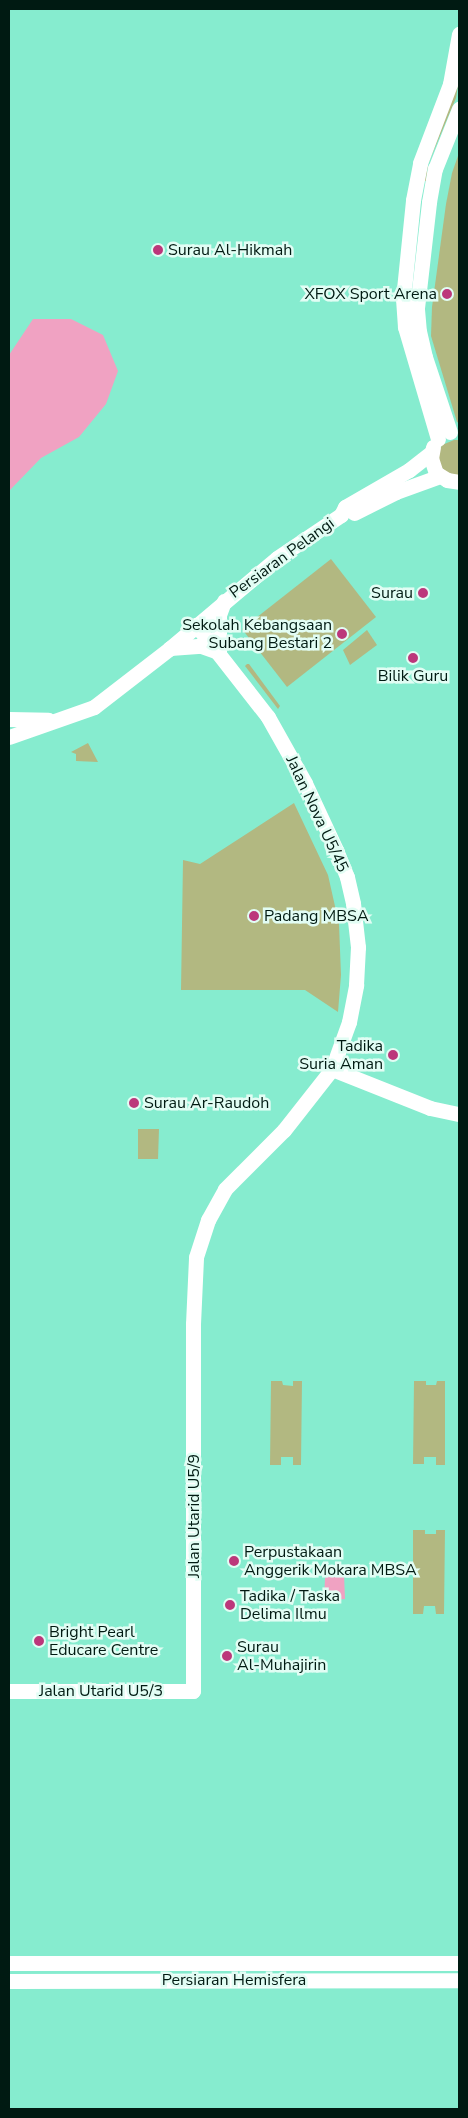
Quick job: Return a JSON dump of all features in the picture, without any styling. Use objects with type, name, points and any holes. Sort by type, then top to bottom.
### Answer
[{"type":"street","points":[[450,84],[459,34]]},
{"type":"street","points":[[449,434],[405,327],[403,299],[413,200],[420,163],[459,64]]},
{"type":"street","points":[[449,434],[418,332],[417,308],[429,202],[435,170],[459,109]]},
{"type":"street","points":[[449,434],[431,453],[433,468],[440,476],[447,480],[459,482]]},
{"type":"street","name":"Persiaran Pelangi","points":[[52,720],[94,707],[169,648],[277,558],[341,515],[345,507],[409,470],[431,453]]},
{"type":"street","name":"Persiaran Pelangi","points":[[341,515],[349,515],[396,492],[440,476]]},
{"type":"street","points":[[169,648],[201,646],[219,653],[218,615],[224,601]]},
{"type":"street","name":"Jalan Nova U5/45","points":[[194,1342],[196,1257],[208,1220],[225,1189],[284,1130],[332,1069],[349,1022],[357,976],[357,938],[353,903],[347,877],[305,782],[275,728],[254,697],[196,625]]},
{"type":"street","points":[[9,719],[52,720]]},
{"type":"street","points":[[9,738],[52,720]]},
{"type":"street","points":[[342,1042],[346,1062],[358,1079]]},
{"type":"street","points":[[332,1069],[430,1108],[459,1114]]},
{"type":"street","points":[[317,1088],[342,1080],[358,1079]]},
{"type":"street","name":"Jalan Utarid U5/9","points":[[193,1690],[194,1342]]},
{"type":"street","name":"Jalan Utarid U5/3","points":[[9,1690],[193,1690]]},
{"type":"street","name":"Persiaran Hemisfera","points":[[9,1963],[459,1963]]},
{"type":"street","name":"Persiaran Hemisfera","points":[[9,1980],[459,1980]]},
{"type":"green space","points":[[459,79],[456,98],[428,164],[426,181],[423,181],[426,164]]},
{"type":"green space","name":"XFOX Sport Arena","points":[[459,153],[459,423],[457,422],[431,336],[432,307],[446,204],[452,173]]},
{"type":"green space","points":[[459,440],[459,477],[447,475],[437,462],[442,445]]},
{"type":"green space","points":[[331,559],[376,617],[287,687],[242,629]]},
{"type":"green space","points":[[367,630],[377,645],[350,665],[343,650]]},
{"type":"green space","points":[[249,664],[280,706],[278,709],[245,666]]},
{"type":"green space","points":[[88,743],[98,762],[76,761],[76,754],[71,752]]},
{"type":"green space","points":[[294,803],[328,875],[339,924],[341,975],[338,1012],[305,990],[181,990],[183,860],[200,864]]},
{"type":"green space","points":[[138,1129],[159,1129],[158,1159],[138,1159]]},
{"type":"green space","points":[[271,1381],[282,1381],[283,1385],[293,1386],[293,1381],[302,1381],[301,1465],[293,1465],[293,1457],[281,1457],[281,1465],[270,1465]]},
{"type":"green space","points":[[414,1381],[426,1381],[426,1385],[436,1385],[437,1381],[445,1381],[445,1465],[436,1465],[436,1457],[424,1457],[424,1464],[413,1464]]},
{"type":"green space","points":[[413,1530],[425,1530],[425,1534],[436,1534],[436,1530],[445,1530],[444,1614],[436,1614],[435,1606],[424,1606],[423,1614],[413,1614]]},
{"type":"shaded area","points":[[33,319],[71,319],[103,335],[118,371],[106,404],[79,437],[41,458],[9,491],[9,355]]},
{"type":"shaded area","points":[[339,1572],[344,1574],[345,1599],[324,1601],[325,1578],[330,1575],[335,1577]]},
{"type":"place","name":"Surau Al-Hikmah","points":[[158,250]]},
{"type":"place","name":"XFOX Sport Arena","points":[[447,294]]},
{"type":"place","name":"Surau","points":[[423,593]]},
{"type":"place","name":"Sekolah Kebangsaan Subang Bestari 2","points":[[342,634]]},
{"type":"place","name":"Bilik Guru","points":[[413,658]]},
{"type":"place","name":"Padang MBSA","points":[[254,916]]},
{"type":"place","name":"Tadika Suria Aman","points":[[393,1055]]},
{"type":"place","name":"Surau Ar-Raudoh","points":[[134,1103]]},
{"type":"place","name":"Perpustakaan Anggerik Mokara MBSA","points":[[234,1561]]},
{"type":"place","name":"Tadika / Taska Delima Ilmu","points":[[230,1605]]},
{"type":"place","name":"Bright Pearl Educare Centre","points":[[39,1641]]},
{"type":"place","name":"Surau Al-Muhajirin","points":[[227,1656]]}]
